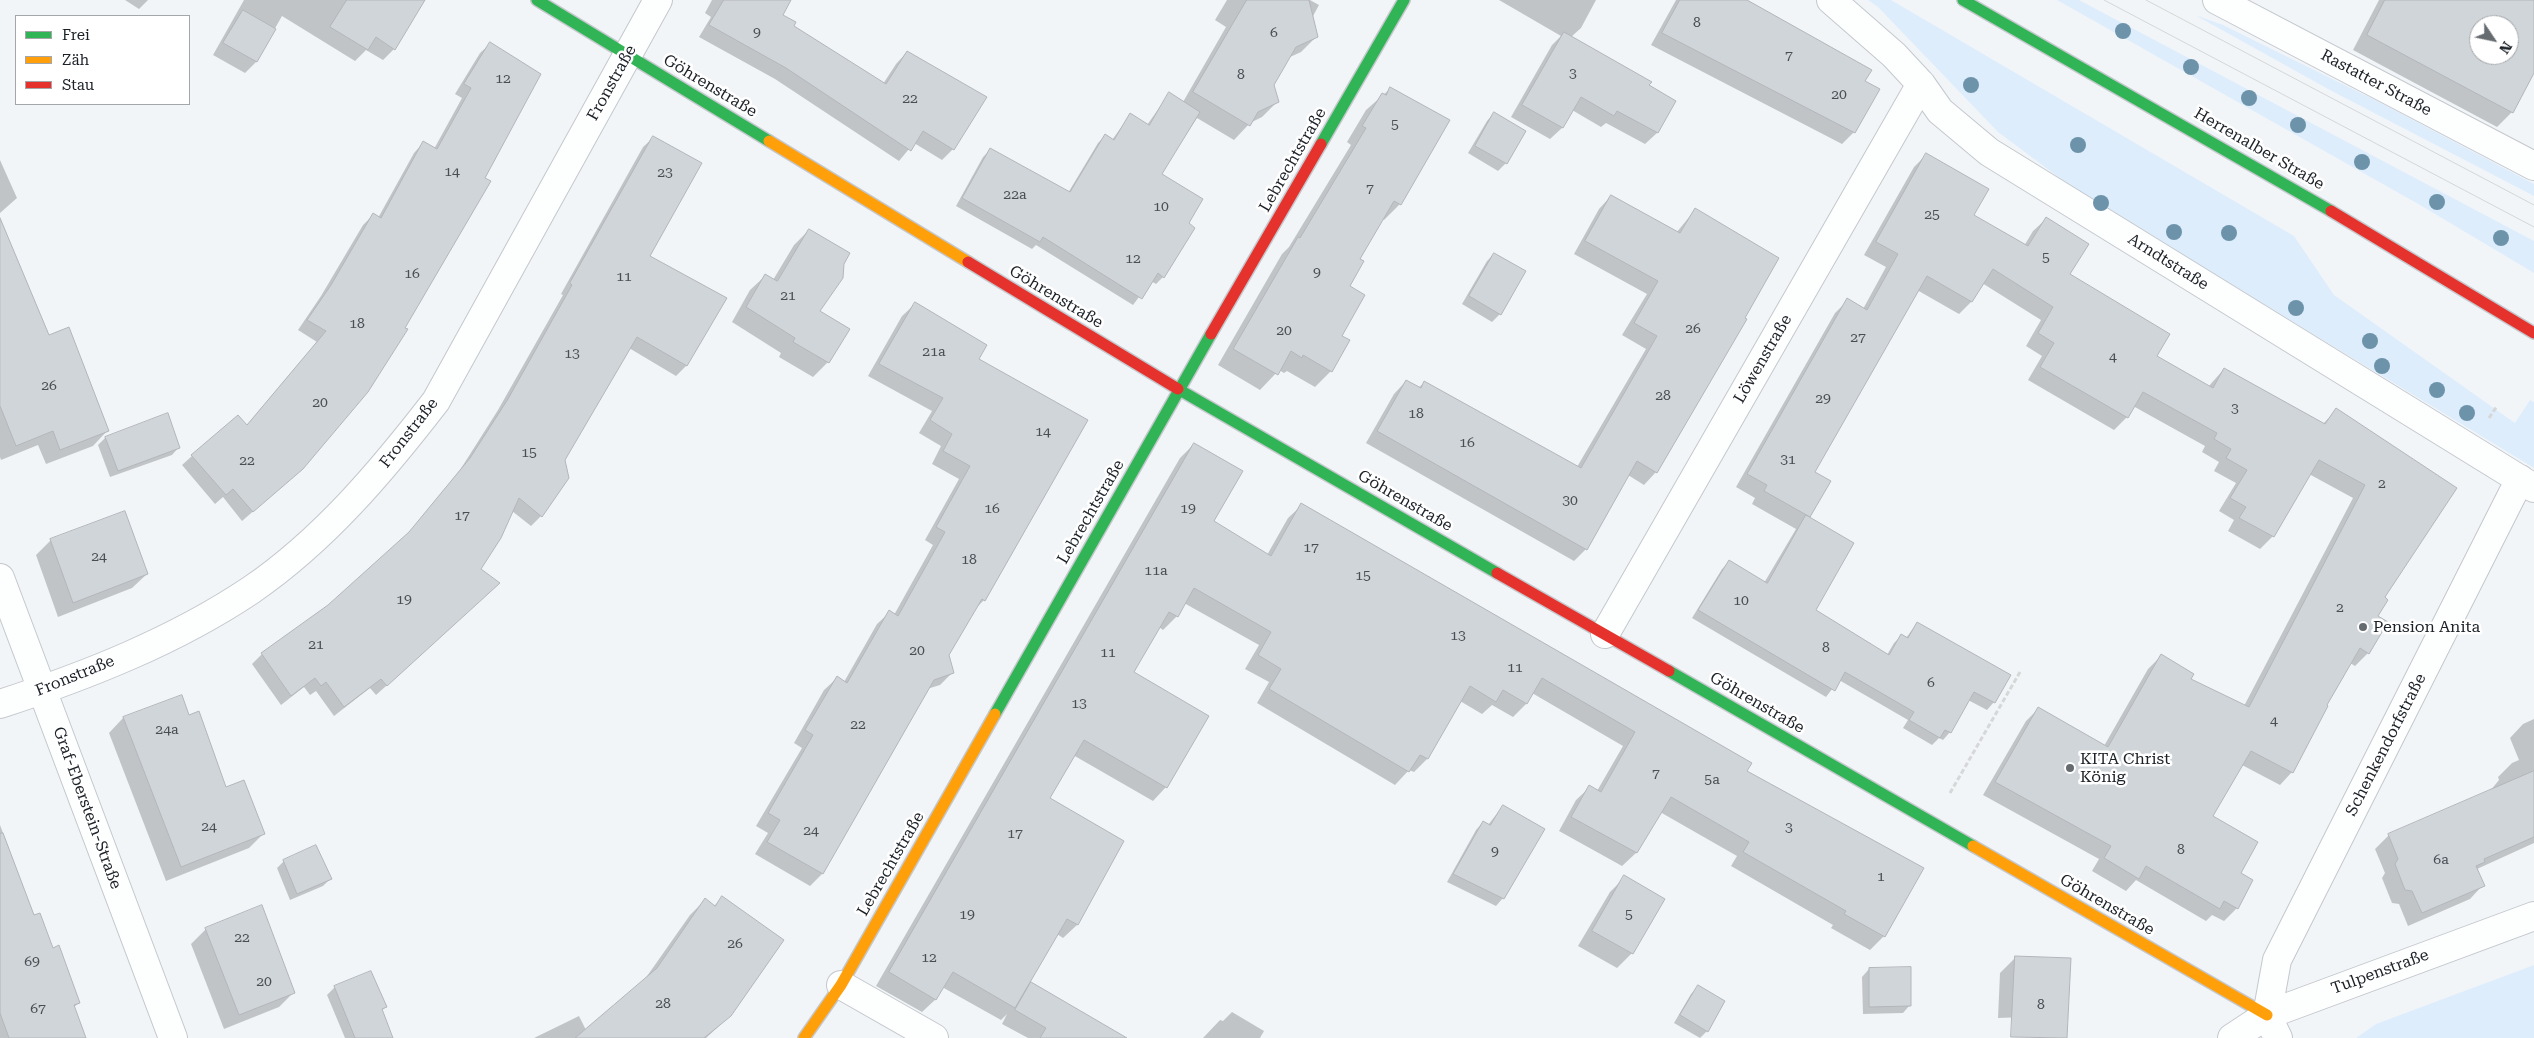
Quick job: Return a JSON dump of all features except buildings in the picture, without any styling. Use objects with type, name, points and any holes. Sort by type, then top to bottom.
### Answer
[{"type":"street","name":"Göhrenstraße","points":[[537,0],[1179,390],[1933,823],[2272,1027]]},
{"type":"street","name":"Fronstraße","points":[[0,704],[43,690],[149,646],[226,605],[251,590],[302,550],[354,500],[398,451],[436,402],[470,344],[658,0]]},
{"type":"street","name":"Lebrechtstraße","points":[[804,1038],[841,985],[1179,390],[1404,0]]},
{"type":"street","name":"Arndtstraße","points":[[1831,0],[1894,55],[1921,84],[1940,111],[1989,152],[2527,484]]},
{"type":"street","name":"Herrenalber Straße","points":[[1963,0],[2270,174],[2534,333]]},
{"type":"street","name":"Rastatter Straße","points":[[2217,0],[2534,166]]},
{"type":"street","name":"Löwenstraße","points":[[1605,634],[1921,84]]},
{"type":"street","name":"Schenkendorfstraße","points":[[2272,1027],[2277,960],[2527,484]]},
{"type":"street","name":"Graf-Eberstein-Straße","points":[[0,578],[173,1038]]},
{"type":"street","name":"Tulpenstraße","points":[[2232,1038],[2272,1027],[2534,916]]},
{"type":"street","points":[[841,985],[934,1038]]},
{"type":"path","points":[[1933,823],[2020,672]]},
{"type":"shaded area","points":[[1868,0],[1891,0],[2294,236],[2334,295],[2515,423],[2530,400],[2534,402],[2534,468],[2077,191],[1998,132],[1878,7]]},
{"type":"shaded area","points":[[2057,0],[2079,0],[2534,241],[2534,273],[2420,205]]},
{"type":"shaded area","points":[[2195,15],[2223,25],[2379,102],[2534,184],[2534,196],[2328,89]]},
{"type":"shaded area","points":[[2534,965],[2534,1038],[2356,1038],[2376,1024]]},
{"type":"tram line","points":[[2104,0],[2534,227]]},
{"type":"tram line","points":[[2146,0],[2534,205]]},
{"type":"traffic: fast","points":[[537,0],[769,141]]},
{"type":"traffic: fast","points":[[1321,144],[1404,0]]},
{"type":"traffic: fast","points":[[1963,0],[2331,211]]},
{"type":"traffic: fast","points":[[995,714],[1211,334]]},
{"type":"traffic: fast","points":[[1178,389],[1497,573]]},
{"type":"traffic: fast","points":[[1669,671],[1973,846]]},
{"type":"traffic: slow","points":[[769,141],[968,262]]},
{"type":"traffic: slow","points":[[804,1038],[841,985],[995,714]]},
{"type":"traffic: slow","points":[[1973,846],[2267,1015]]},
{"type":"traffic: jam","points":[[1211,334],[1321,144]]},
{"type":"traffic: jam","points":[[2331,211],[2534,333]]},
{"type":"traffic: jam","points":[[968,262],[1178,389]]},
{"type":"traffic: jam","points":[[1497,573],[1669,671]]},
{"type":"place","name":"Pension Anita","points":[[2363,627]]},
{"type":"place","name":"KITA Christ König","points":[[2070,768]]}]
